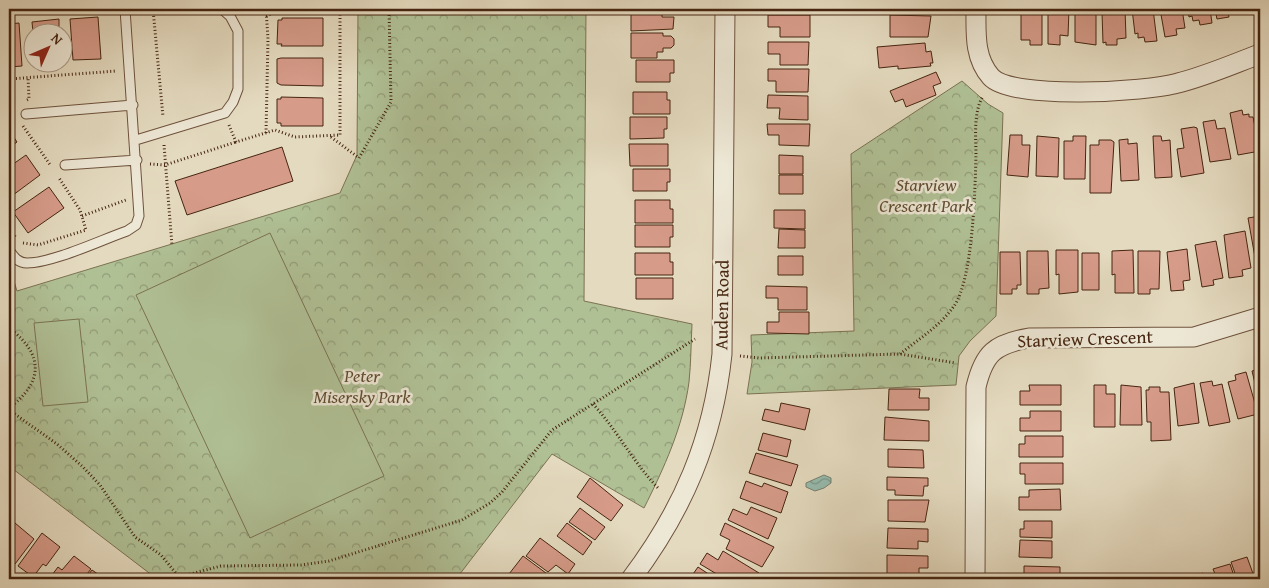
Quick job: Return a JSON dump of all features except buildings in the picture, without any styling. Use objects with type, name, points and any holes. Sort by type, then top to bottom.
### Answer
[{"type":"street","name":"Auden Road","points":[[631,579],[678,508],[696,467],[718,395],[722,354],[725,9]]},
{"type":"street","points":[[976,9],[976,39],[981,63],[993,79],[1009,87],[1028,91],[1136,91],[1177,84],[1260,54]]},
{"type":"street","name":"Starview Crescent","points":[[975,579],[976,387],[980,370],[988,354],[1006,342],[1029,338],[1194,337],[1260,317]]},
{"type":"lane","points":[[9,250],[15,260],[26,263],[48,260],[127,231],[136,225],[139,216],[136,140],[125,9]]},
{"type":"lane","points":[[136,140],[225,113],[234,102],[238,89],[238,30],[230,16],[222,9]]},
{"type":"lane","points":[[26,114],[133,105]]},
{"type":"lane","points":[[65,165],[137,160]]},
{"type":"path","points":[[9,10],[27,9]]},
{"type":"path","points":[[153,9],[163,117]]},
{"type":"path","points":[[266,9],[266,132]]},
{"type":"path","points":[[266,16],[285,9]]},
{"type":"path","points":[[137,160],[165,165],[275,130],[295,136],[330,137],[340,135],[340,9]]},
{"type":"path","points":[[330,137],[359,158],[391,102],[389,9]]},
{"type":"path","points":[[116,62],[120,106]]},
{"type":"path","points":[[9,79],[117,70]]},
{"type":"path","points":[[900,354],[940,322],[960,296],[968,270],[976,165],[977,107],[983,96]]},
{"type":"path","points":[[225,113],[236,142]]},
{"type":"path","points":[[22,124],[52,168]]},
{"type":"path","points":[[163,140],[172,246]]},
{"type":"path","points":[[9,227],[17,239],[25,246],[38,245],[86,230],[82,216],[58,176]]},
{"type":"path","points":[[82,216],[128,198]]},
{"type":"path","points":[[9,328],[23,338],[31,350],[35,366],[34,378],[28,392],[9,409],[57,444],[83,468],[100,486],[135,537],[161,555],[178,578],[221,566],[301,565],[328,561],[462,520],[490,503],[502,492],[552,430],[695,339]]},
{"type":"path","points":[[747,357],[900,354],[956,363]]},
{"type":"path","points":[[593,404],[613,426],[630,454],[658,488]]},
{"type":"green space","name":"Peter Misersky Park","points":[[358,9],[586,9],[584,301],[692,324],[689,382],[677,431],[644,508],[552,454],[456,579],[157,579],[9,466],[9,265],[17,291],[340,193],[357,155]]},
{"type":"green space","name":"Starview Crescent Park","points":[[962,81],[988,104],[1003,113],[996,316],[970,341],[959,356],[956,385],[747,394],[752,362],[751,335],[854,331],[851,154]]},
{"type":"green space","points":[[270,233],[384,476],[250,538],[136,295]]},
{"type":"green space","points":[[79,319],[88,402],[43,406],[34,323]]},
{"type":"water","points":[[824,475],[831,478],[831,483],[824,488],[815,491],[806,487],[806,483]]}]
